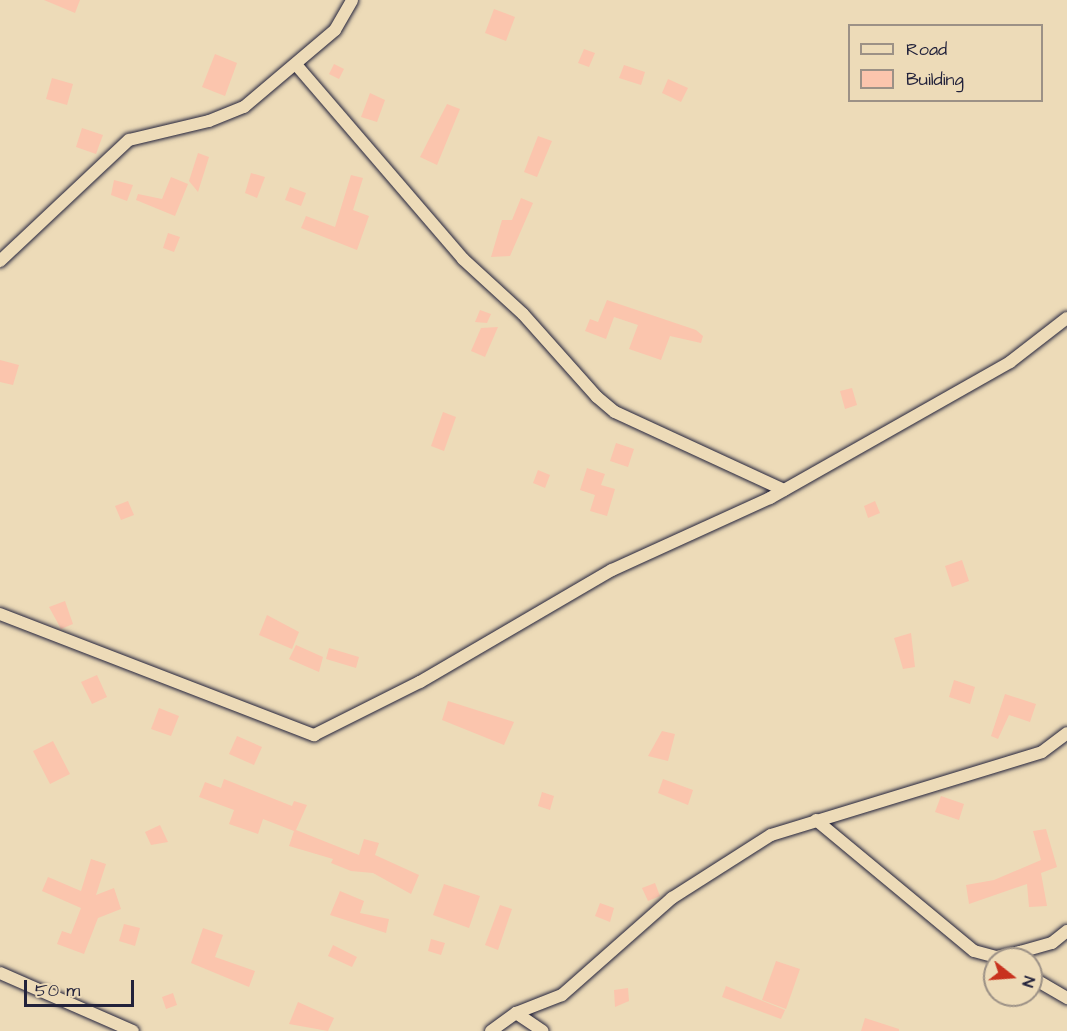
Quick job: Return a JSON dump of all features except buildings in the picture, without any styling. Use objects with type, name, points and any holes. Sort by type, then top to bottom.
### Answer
[{"type":"street","points":[[0,261],[129,140],[209,121],[244,107],[298,67],[335,30],[352,0]]},
{"type":"street","points":[[298,67],[464,259],[523,314],[597,397],[615,412],[784,489]]},
{"type":"street","points":[[0,614],[314,735],[420,682],[612,570],[784,489],[1010,362],[1067,318]]},
{"type":"street","points":[[491,1031],[516,1013],[562,995],[672,898],[732,856],[771,835],[1042,752],[1067,733]]},
{"type":"street","points":[[816,820],[974,951],[983,954]]},
{"type":"street","points":[[1038,947],[1052,943],[1067,931]]},
{"type":"street","points":[[0,973],[133,1031]]},
{"type":"street","points":[[1043,984],[1067,998]]},
{"type":"street","points":[[516,1013],[543,1031]]}]
